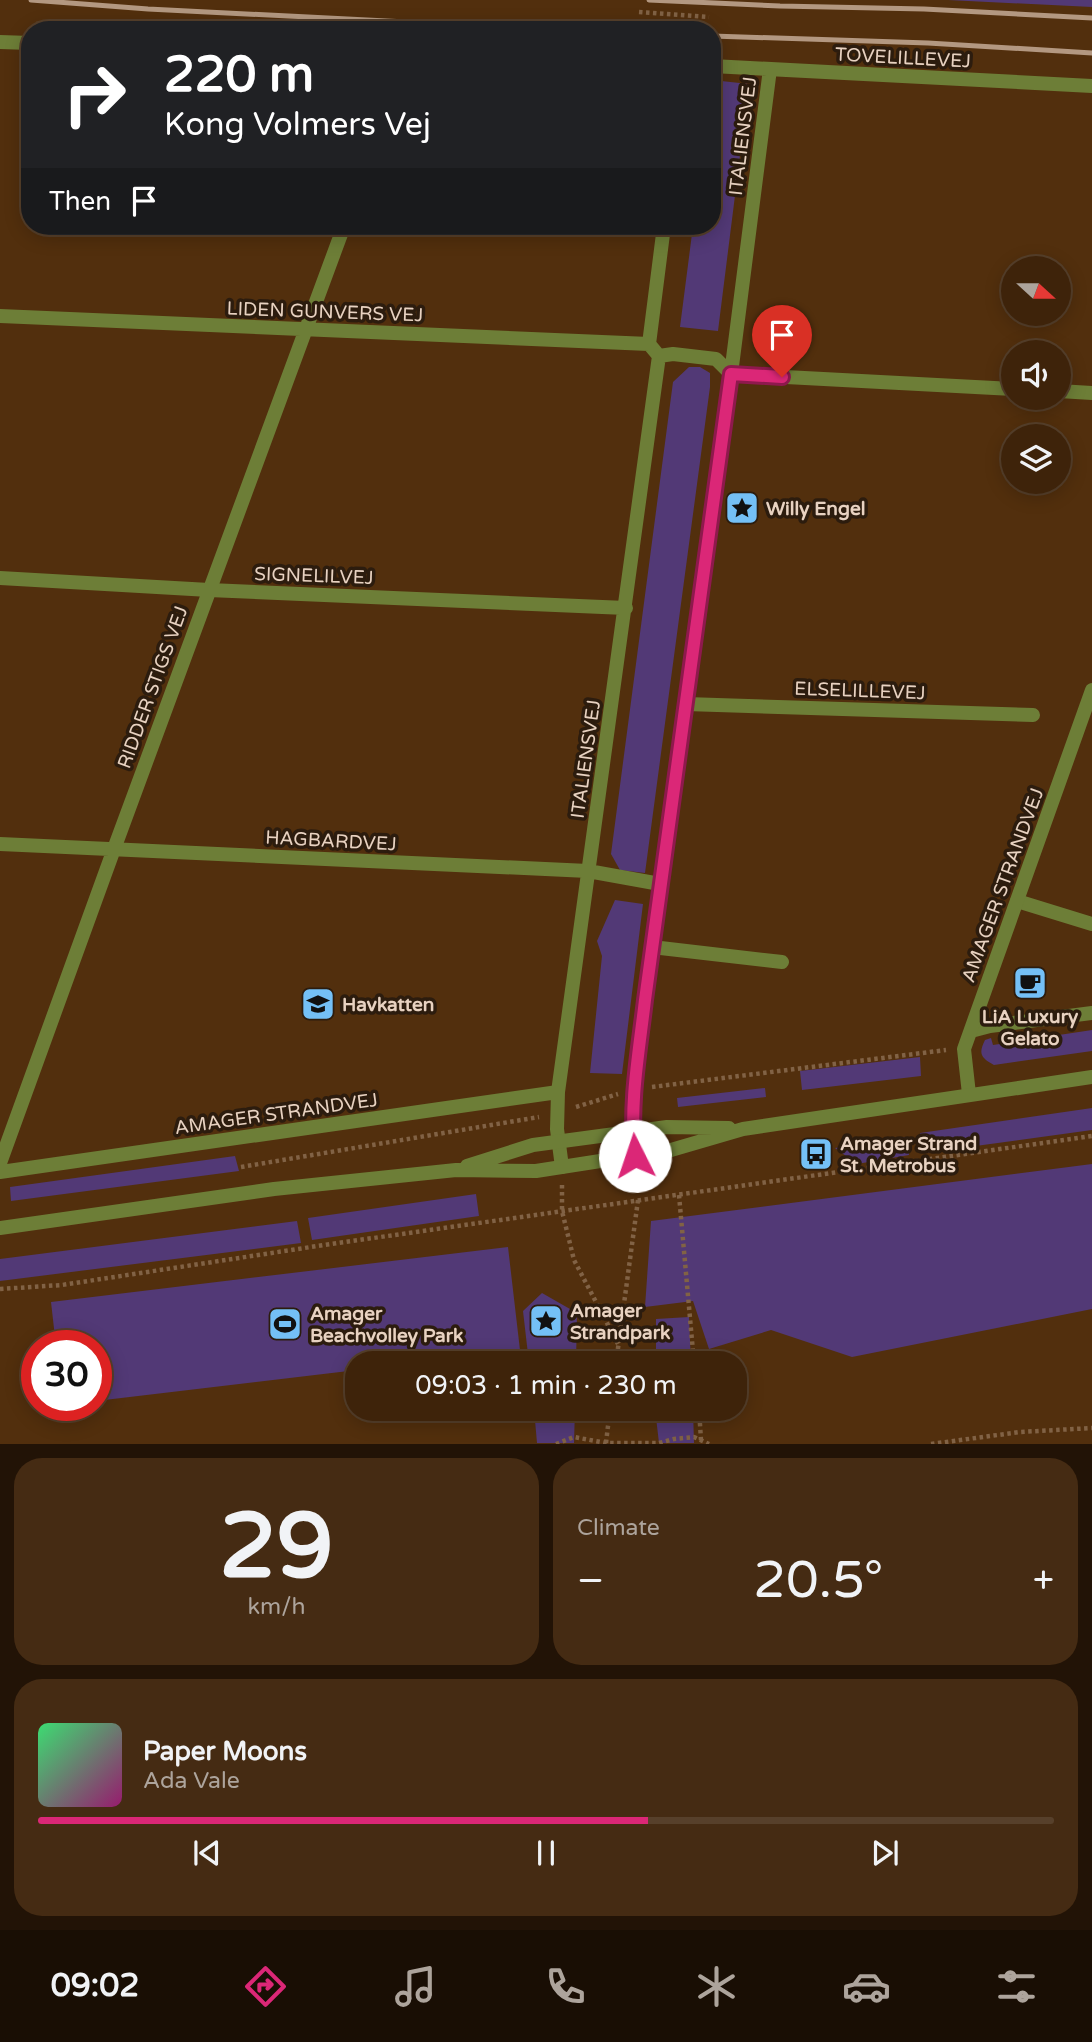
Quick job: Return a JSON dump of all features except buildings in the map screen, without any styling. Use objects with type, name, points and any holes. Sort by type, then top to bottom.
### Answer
[{"type":"street","points":[[0,41],[21,42]]},
{"type":"street","name":"TOVELILLEVEJ","points":[[721,66],[1092,86]]},
{"type":"street","name":"ITALIENSVEJ","points":[[635,1156],[632,1132],[636,1077],[652,947],[770,69]]},
{"type":"street","name":"RIDDER STIGS VEJ","points":[[0,1163],[341,235]]},
{"type":"street","points":[[663,235],[649,344],[659,356],[673,354],[716,359],[731,374],[1001,388]]},
{"type":"street","name":"LIDEN GUNVERS VEJ","points":[[0,316],[649,344]]},
{"type":"street","name":"ITALIENSVEJ","points":[[562,1167],[558,1142],[558,1092],[659,356]]},
{"type":"street","points":[[1071,392],[1092,393]]},
{"type":"street","name":"SIGNELILVEJ","points":[[0,578],[625,608]]},
{"type":"street","name":"AMAGER STRANDVEJ","points":[[969,1094],[964,1049],[1092,690]]},
{"type":"street","name":"ELSELILLEVEJ","points":[[686,704],[1033,715]]},
{"type":"street","name":"HAGBARDVEJ","points":[[0,844],[588,871],[660,884]]},
{"type":"street","points":[[1017,901],[1092,924]]},
{"type":"street","points":[[652,947],[782,962]]},
{"type":"street","points":[[971,1031],[990,1026],[1092,1013]]},
{"type":"street","points":[[0,1228],[274,1189],[456,1170],[536,1171],[671,1150],[743,1129],[1092,1077]]},
{"type":"street","name":"AMAGER STRANDVEJ","points":[[0,1172],[558,1092]]},
{"type":"street","points":[[456,1170],[533,1145],[667,1127],[743,1129]]},
{"type":"path","points":[[639,12],[709,17]]},
{"type":"path","points":[[650,1088],[964,1049]]},
{"type":"path","points":[[572,1108],[622,1093]]},
{"type":"path","points":[[241,1167],[540,1117]]},
{"type":"path","points":[[0,1289],[62,1285],[1092,1136]]},
{"type":"path","points":[[562,1167],[562,1211],[574,1260],[618,1344]]},
{"type":"path","points":[[679,1195],[693,1351]]},
{"type":"path","points":[[617,1351],[638,1200]]},
{"type":"path","points":[[606,1443],[609,1421]]},
{"type":"path","points":[[700,1421],[701,1440]]},
{"type":"path","points":[[931,1444],[1020,1432],[1092,1428]]},
{"type":"path","points":[[556,1444],[574,1437],[606,1443],[659,1443],[694,1437],[709,1444]]},
{"type":"shaded area","points":[[948,0],[1092,0],[1092,7]]},
{"type":"shaded area","points":[[721,81],[749,84],[718,331],[680,327],[692,235],[721,235]]},
{"type":"shaded area","points":[[689,367],[700,367],[710,373],[710,387],[645,873],[620,870],[611,854],[673,382]]},
{"type":"shaded area","points":[[615,900],[643,904],[622,1074],[590,1073],[602,956],[597,941]]},
{"type":"shaded area","points":[[1092,1030],[1092,1051],[994,1065],[984,1058],[981,1052],[985,1040],[991,1038],[993,1045]]},
{"type":"shaded area","points":[[920,1057],[921,1076],[802,1090],[800,1071]]},
{"type":"shaded area","points":[[765,1088],[766,1097],[678,1107],[677,1098]]},
{"type":"shaded area","points":[[1092,1108],[1092,1130],[924,1153],[920,1133]]},
{"type":"shaded area","points":[[906,1137],[909,1155],[857,1164],[835,1148]]},
{"type":"shaded area","points":[[235,1156],[239,1171],[11,1201],[10,1187]]},
{"type":"shaded area","points":[[1092,1164],[1092,1309],[852,1357],[771,1330],[709,1349],[693,1301],[645,1307],[651,1221]]},
{"type":"shaded area","points":[[476,1194],[479,1216],[312,1240],[308,1218]]},
{"type":"shaded area","points":[[297,1221],[301,1243],[0,1281],[0,1259]]},
{"type":"shaded area","name":"Amager Beachvolley Park","points":[[508,1247],[520,1350],[345,1351],[345,1371],[112,1399],[112,1330],[54,1330],[51,1302]]},
{"type":"shaded area","points":[[542,1293],[577,1313],[576,1351],[528,1351],[523,1311]]},
{"type":"shaded area","points":[[689,1317],[690,1351],[656,1351],[656,1319]]},
{"type":"shaded area","points":[[535,1421],[575,1421],[574,1443],[537,1443]]},
{"type":"shaded area","points":[[656,1421],[693,1421],[694,1443],[659,1443]]},
{"type":"railway","points":[[31,0],[386,21]]},
{"type":"railway","points":[[649,0],[924,9],[1092,18]]},
{"type":"railway","points":[[721,36],[928,43],[1092,53]]},
{"type":"place","name":"Willy Engel","points":[[742,508]]},
{"type":"place","name":"LiA Luxury Gelato","points":[[1030,983]]},
{"type":"place","name":"Havkatten","points":[[318,1004]]},
{"type":"place","name":"Amager Strand St. Metrobus","points":[[816,1154]]},
{"type":"place","name":"Amager Strandpark","points":[[546,1321]]},
{"type":"place","name":"Amager Beachvolley Park","points":[[285,1324]]},
{"type":"route","points":[[635,1156],[632,1132],[634,1090],[645,1000],[731,374],[782,377]]}]
